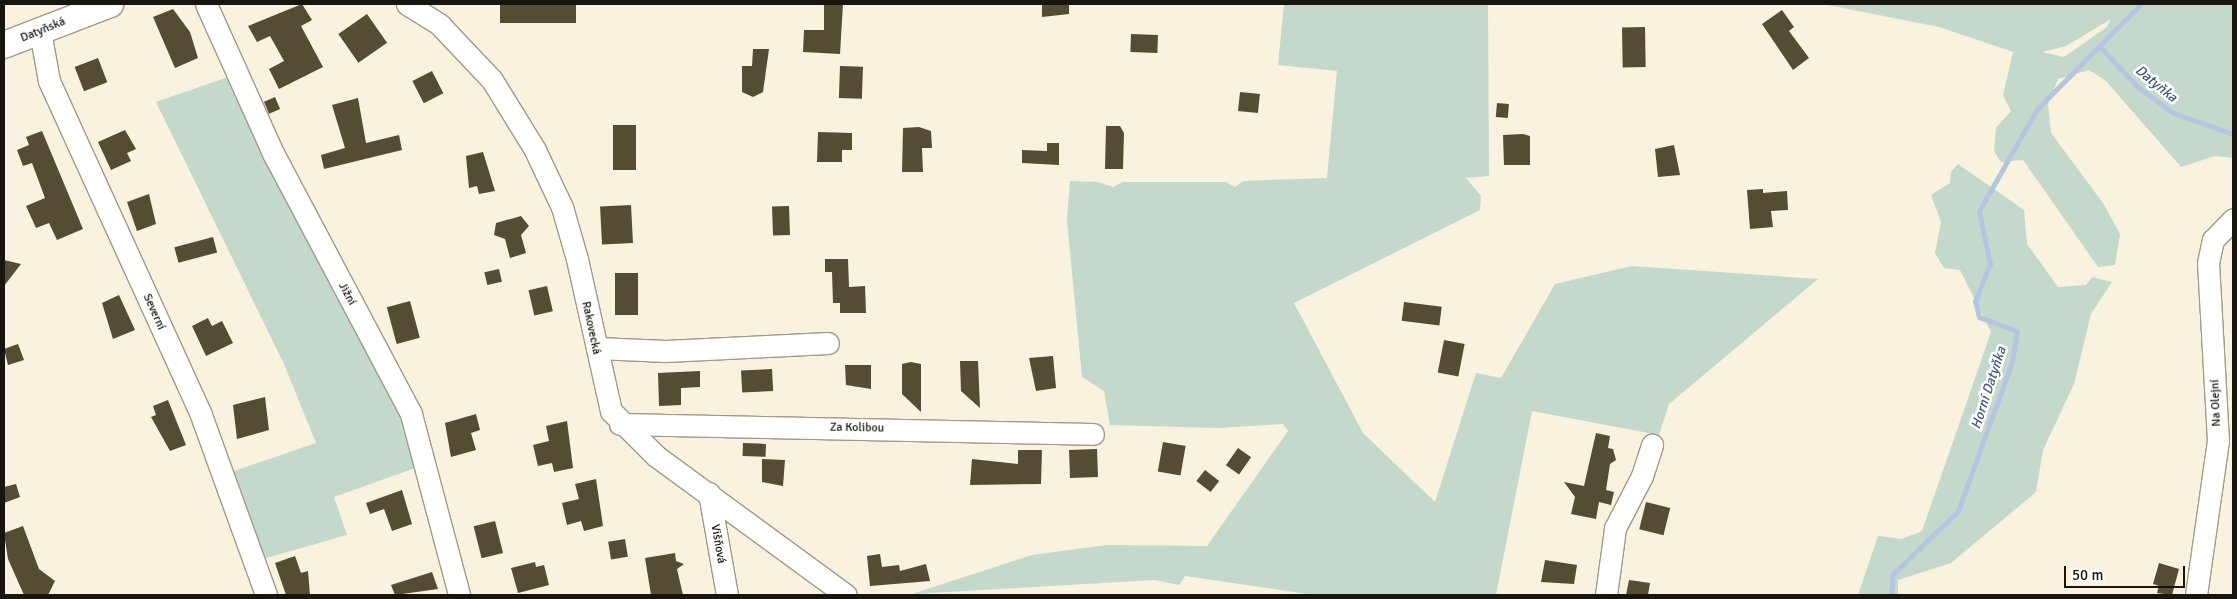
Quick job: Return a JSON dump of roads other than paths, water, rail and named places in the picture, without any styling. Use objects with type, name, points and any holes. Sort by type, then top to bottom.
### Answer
[{"type":"main road","name":"Datyňská","points":[[4,46],[110,4]]},
{"type":"street","name":"Jižní","points":[[206,4],[273,154],[411,414],[458,595]]},
{"type":"street","name":"Rakovecká","points":[[407,4],[440,25],[492,80],[535,150],[562,207],[597,348],[601,385],[620,424],[846,595]]},
{"type":"street","name":"Severní","points":[[40,31],[49,81],[201,415],[266,595]]},
{"type":"street","name":"Na Olejní","points":[[2196,595],[2218,440],[2208,264],[2213,240],[2233,219]]},
{"type":"street","points":[[597,348],[666,351],[828,343]]},
{"type":"street","name":"Za Kolibou","points":[[620,424],[1093,434]]},
{"type":"street","points":[[1606,595],[1615,528],[1642,476],[1652,445]]},
{"type":"street","name":"Višňová","points":[[709,493],[727,595]]},
{"type":"waterway","name":"Horní Datyňka","points":[[1891,595],[1893,574],[1958,511],[2012,362],[2017,331],[1979,317],[1975,301],[1990,264],[1979,211],[2037,109],[2141,4]]},
{"type":"waterway","name":"Datyňka","points":[[2101,48],[2137,86],[2173,113],[2233,134]]}]
